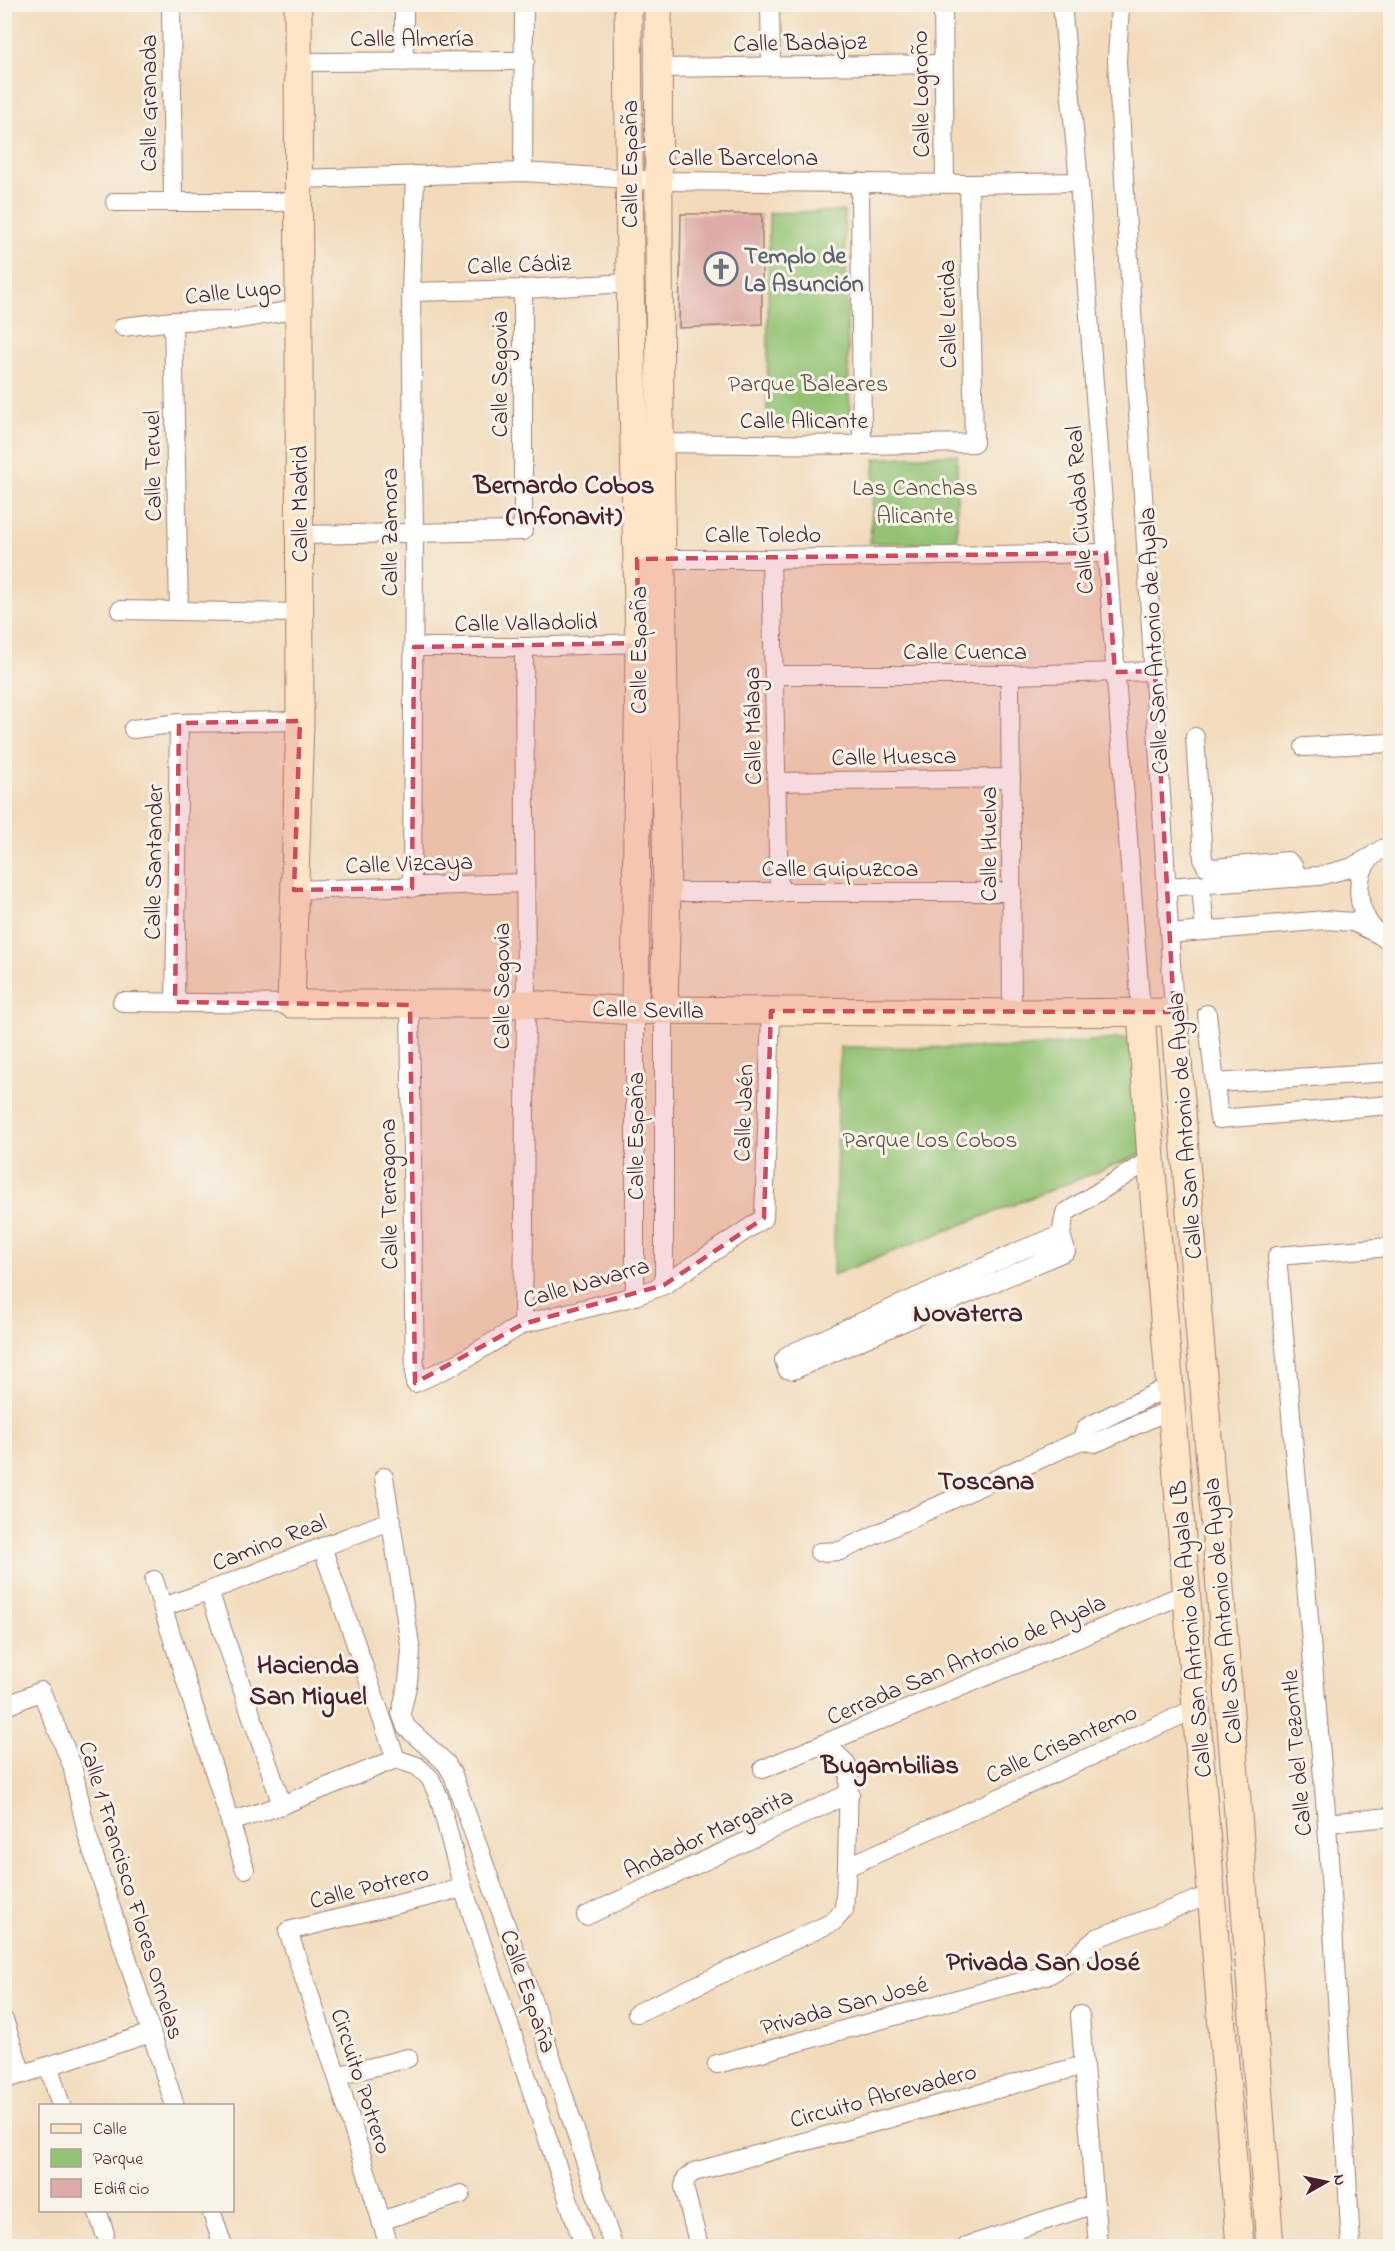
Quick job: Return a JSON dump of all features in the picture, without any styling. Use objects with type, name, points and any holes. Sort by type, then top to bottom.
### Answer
[{"type":"street","name":"Calle Granada","points":[[171,4],[173,201]]},
{"type":"street","name":"Calle Madrid","points":[[291,1004],[300,721],[298,309],[300,62],[298,4]]},
{"type":"street","points":[[404,4],[404,62]]},
{"type":"street","points":[[523,172],[524,4]]},
{"type":"street","name":"Calle España","points":[[628,4],[630,283],[647,443]]},
{"type":"street","name":"Calle España","points":[[658,4],[660,181],[647,443],[650,559],[667,892],[664,1010],[664,1285]]},
{"type":"street","points":[[770,4],[771,66]]},
{"type":"street","name":"Calle Logroño","points":[[943,4],[945,183]]},
{"type":"street","name":"Calle Ciudad Real","points":[[1062,4],[1079,182],[1141,1012]]},
{"type":"street","name":"Calle San Antonio de Ayala","points":[[1120,4],[1117,61],[1174,1012],[1270,2247]]},
{"type":"street","name":"Calle Almería","points":[[300,62],[525,62]]},
{"type":"street","name":"Calle Badajoz","points":[[658,68],[943,64]]},
{"type":"street","name":"Calle Barcelona","points":[[115,202],[173,201],[300,190],[415,176],[523,172],[629,177],[660,181],[969,184],[1079,182]]},
{"type":"street","name":"Calle Zamora","points":[[412,888],[414,533],[411,292],[415,176]]},
{"type":"street","points":[[860,182],[862,446]]},
{"type":"street","name":"Calle Lerida","points":[[969,184],[974,443]]},
{"type":"street","name":"Calle Cádiz","points":[[411,292],[630,283]]},
{"type":"street","name":"Calle Segovia","points":[[414,533],[523,531],[523,289]]},
{"type":"street","name":"Calle Lugo","points":[[123,327],[173,321],[234,320],[298,309]]},
{"type":"street","name":"Calle Teruel","points":[[173,321],[179,610]]},
{"type":"street","name":"Calle Alicante","points":[[647,443],[862,446],[974,443]]},
{"type":"street","points":[[300,535],[414,533]]},
{"type":"street","name":"Calle Toledo","points":[[650,559],[1106,553]]},
{"type":"street","name":"Calle España","points":[[635,1296],[639,643],[650,559]]},
{"type":"street","name":"Calle Málaga","points":[[771,559],[779,892]]},
{"type":"street","points":[[120,610],[299,614]]},
{"type":"street","name":"Calle Valladolid","points":[[414,647],[524,647],[639,643]]},
{"type":"street","name":"Calle Segovia","points":[[523,1324],[526,1005],[524,647]]},
{"type":"street","name":"Calle Cuenca","points":[[775,675],[1010,675],[1155,671]]},
{"type":"street","name":"Calle Huelva","points":[[1010,675],[1012,1012]]},
{"type":"street","points":[[133,729],[179,723],[300,721]]},
{"type":"street","name":"Calle Santander","points":[[175,1002],[179,723]]},
{"type":"street","points":[[1195,737],[1203,859],[1206,866],[1215,868],[1288,861],[1294,867],[1296,878]]},
{"type":"street","points":[[1304,747],[1390,743]]},
{"type":"street","name":"Calle Huesca","points":[[777,782],[1011,778]]},
{"type":"street","points":[[1167,887],[1318,876],[1350,868],[1385,846]]},
{"type":"street","points":[[1385,846],[1364,869],[1359,886],[1359,904],[1366,921],[1387,940]]},
{"type":"street","name":"Calle Vizcaya","points":[[294,890],[412,888],[525,882]]},
{"type":"street","points":[[1201,885],[1205,931]]},
{"type":"street","name":"Calle Guipuzcoa","points":[[667,892],[1012,892]]},
{"type":"street","points":[[1170,934],[1324,920],[1353,922],[1387,940]]},
{"type":"street","name":"Calle Sevilla","points":[[122,1002],[526,1005],[635,1011],[1174,1012]]},
{"type":"street","name":"Calle Terragona","points":[[410,1005],[415,1383]]},
{"type":"street","name":"Calle Jaén","points":[[764,1218],[771,1011]]},
{"type":"street","name":"Calle San Antonio de Ayala LB","points":[[1141,1012],[1240,2247]]},
{"type":"street","points":[[1207,1014],[1219,1119],[1390,1105]]},
{"type":"street","points":[[1215,1083],[1390,1072]]},
{"type":"street","points":[[901,1314],[788,1355],[784,1360],[785,1365],[787,1369],[793,1370],[901,1314],[978,1279],[1066,1251],[1061,1235],[1065,1213],[1151,1159]]},
{"type":"street","name":"Calle Navarra","points":[[415,1383],[458,1363],[523,1324],[635,1296],[664,1285],[764,1218]]},
{"type":"street","name":"Calle del Tezontle","points":[[1351,2247],[1327,1822],[1277,1256],[1390,1247]]},
{"type":"street","points":[[1166,1340],[1200,1339]]},
{"type":"street","points":[[819,1552],[840,1551],[1081,1440],[1087,1427],[1171,1398]]},
{"type":"street","points":[[382,1719],[401,1713],[408,1682],[411,1651],[384,1477]]},
{"type":"street","name":"Camino Real","points":[[163,1607],[392,1520]]},
{"type":"street","points":[[231,1822],[282,1805],[396,1759],[322,1547]]},
{"type":"street","points":[[154,1580],[245,1869]]},
{"type":"street","points":[[209,1591],[282,1805]]},
{"type":"street","name":"Cerrada San Antonio de Ayala","points":[[764,1769],[1187,1593]]},
{"type":"street","name":"Calle 1 Francisco Flores Ornelas","points":[[4,1707],[41,1690],[72,1765],[87,1834],[174,2104]]},
{"type":"street","name":"Calle Crisantemo","points":[[847,1867],[1197,1708]]},
{"type":"street","name":"Calle España","points":[[401,1713],[406,1727],[446,1763],[453,1775],[536,2008],[614,2247]]},
{"type":"street","points":[[637,2013],[833,1922],[844,1910],[849,1772],[846,1763],[825,1743]]},
{"type":"street","name":"Calle España","points":[[396,1759],[417,1766],[430,1778],[439,1797],[463,1888],[584,2247]]},
{"type":"street","points":[[1204,1790],[1236,1788]]},
{"type":"street","name":"Andador Margarita","points":[[586,1916],[850,1794]]},
{"type":"street","points":[[1327,1822],[1390,1817]]},
{"type":"street","name":"Calle Potrero","points":[[288,1931],[463,1888]]},
{"type":"street","name":"Privada San José","points":[[717,2064],[1050,1974],[1068,1963],[1097,1938],[1212,1894]]},
{"type":"street","name":"Circuito Potrero","points":[[288,1931],[337,2076],[389,2247]]},
{"type":"street","points":[[1219,1971],[1249,1969]]},
{"type":"street","points":[[1080,2015],[1098,2247]]},
{"type":"street","points":[[4,2020],[22,2074]]},
{"type":"street","points":[[4,2080],[151,2033]]},
{"type":"street","points":[[337,2076],[408,2058]]},
{"type":"street","name":"Circuito Abrevadero","points":[[699,2247],[684,2187],[686,2178],[694,2172],[1084,2065]]},
{"type":"street","points":[[49,2067],[61,2104]]},
{"type":"street","points":[[568,2195],[594,2186]]},
{"type":"street","points":[[381,2221],[461,2194]]},
{"type":"street","points":[[967,2247],[1095,2204]]},
{"type":"street","points":[[97,2212],[105,2234]]},
{"type":"street","points":[[211,2212],[223,2247]]},
{"type":"highlighted area","points":[[1106,553],[1115,672],[1155,671],[1174,1012],[771,1011],[764,1218],[664,1285],[523,1324],[415,1383],[410,1005],[175,1002],[179,723],[300,721],[294,890],[412,888],[414,647],[639,643],[637,559]]},
{"type":"green space","name":"Parque Baleares","points":[[844,211],[850,422],[767,425],[769,213]]},
{"type":"green space","name":"Las Canchas Alicante","points":[[957,454],[957,544],[870,543],[875,459]]},
{"type":"green space","name":"Parque Los Cobos","points":[[1128,1038],[1143,1154],[833,1275],[840,1047],[1016,1048]]},
{"type":"building","name":"Templo de La Asunción","points":[[681,214],[762,214],[762,324],[679,328]]},
{"type":"place","name":"Templo de La Asunción","points":[[721,269]]},
{"type":"district","name":"Bernardo Cobos (Infonavit)","points":[[564,500]]},
{"type":"district","name":"Novaterra","points":[[968,1312]]},
{"type":"district","name":"Toscana","points":[[986,1480]]},
{"type":"district","name":"Hacienda San Miguel","points":[[308,1680]]},
{"type":"district","name":"Bugambilias","points":[[890,1764]]},
{"type":"district","name":"Privada San José","points":[[1043,1961]]}]
